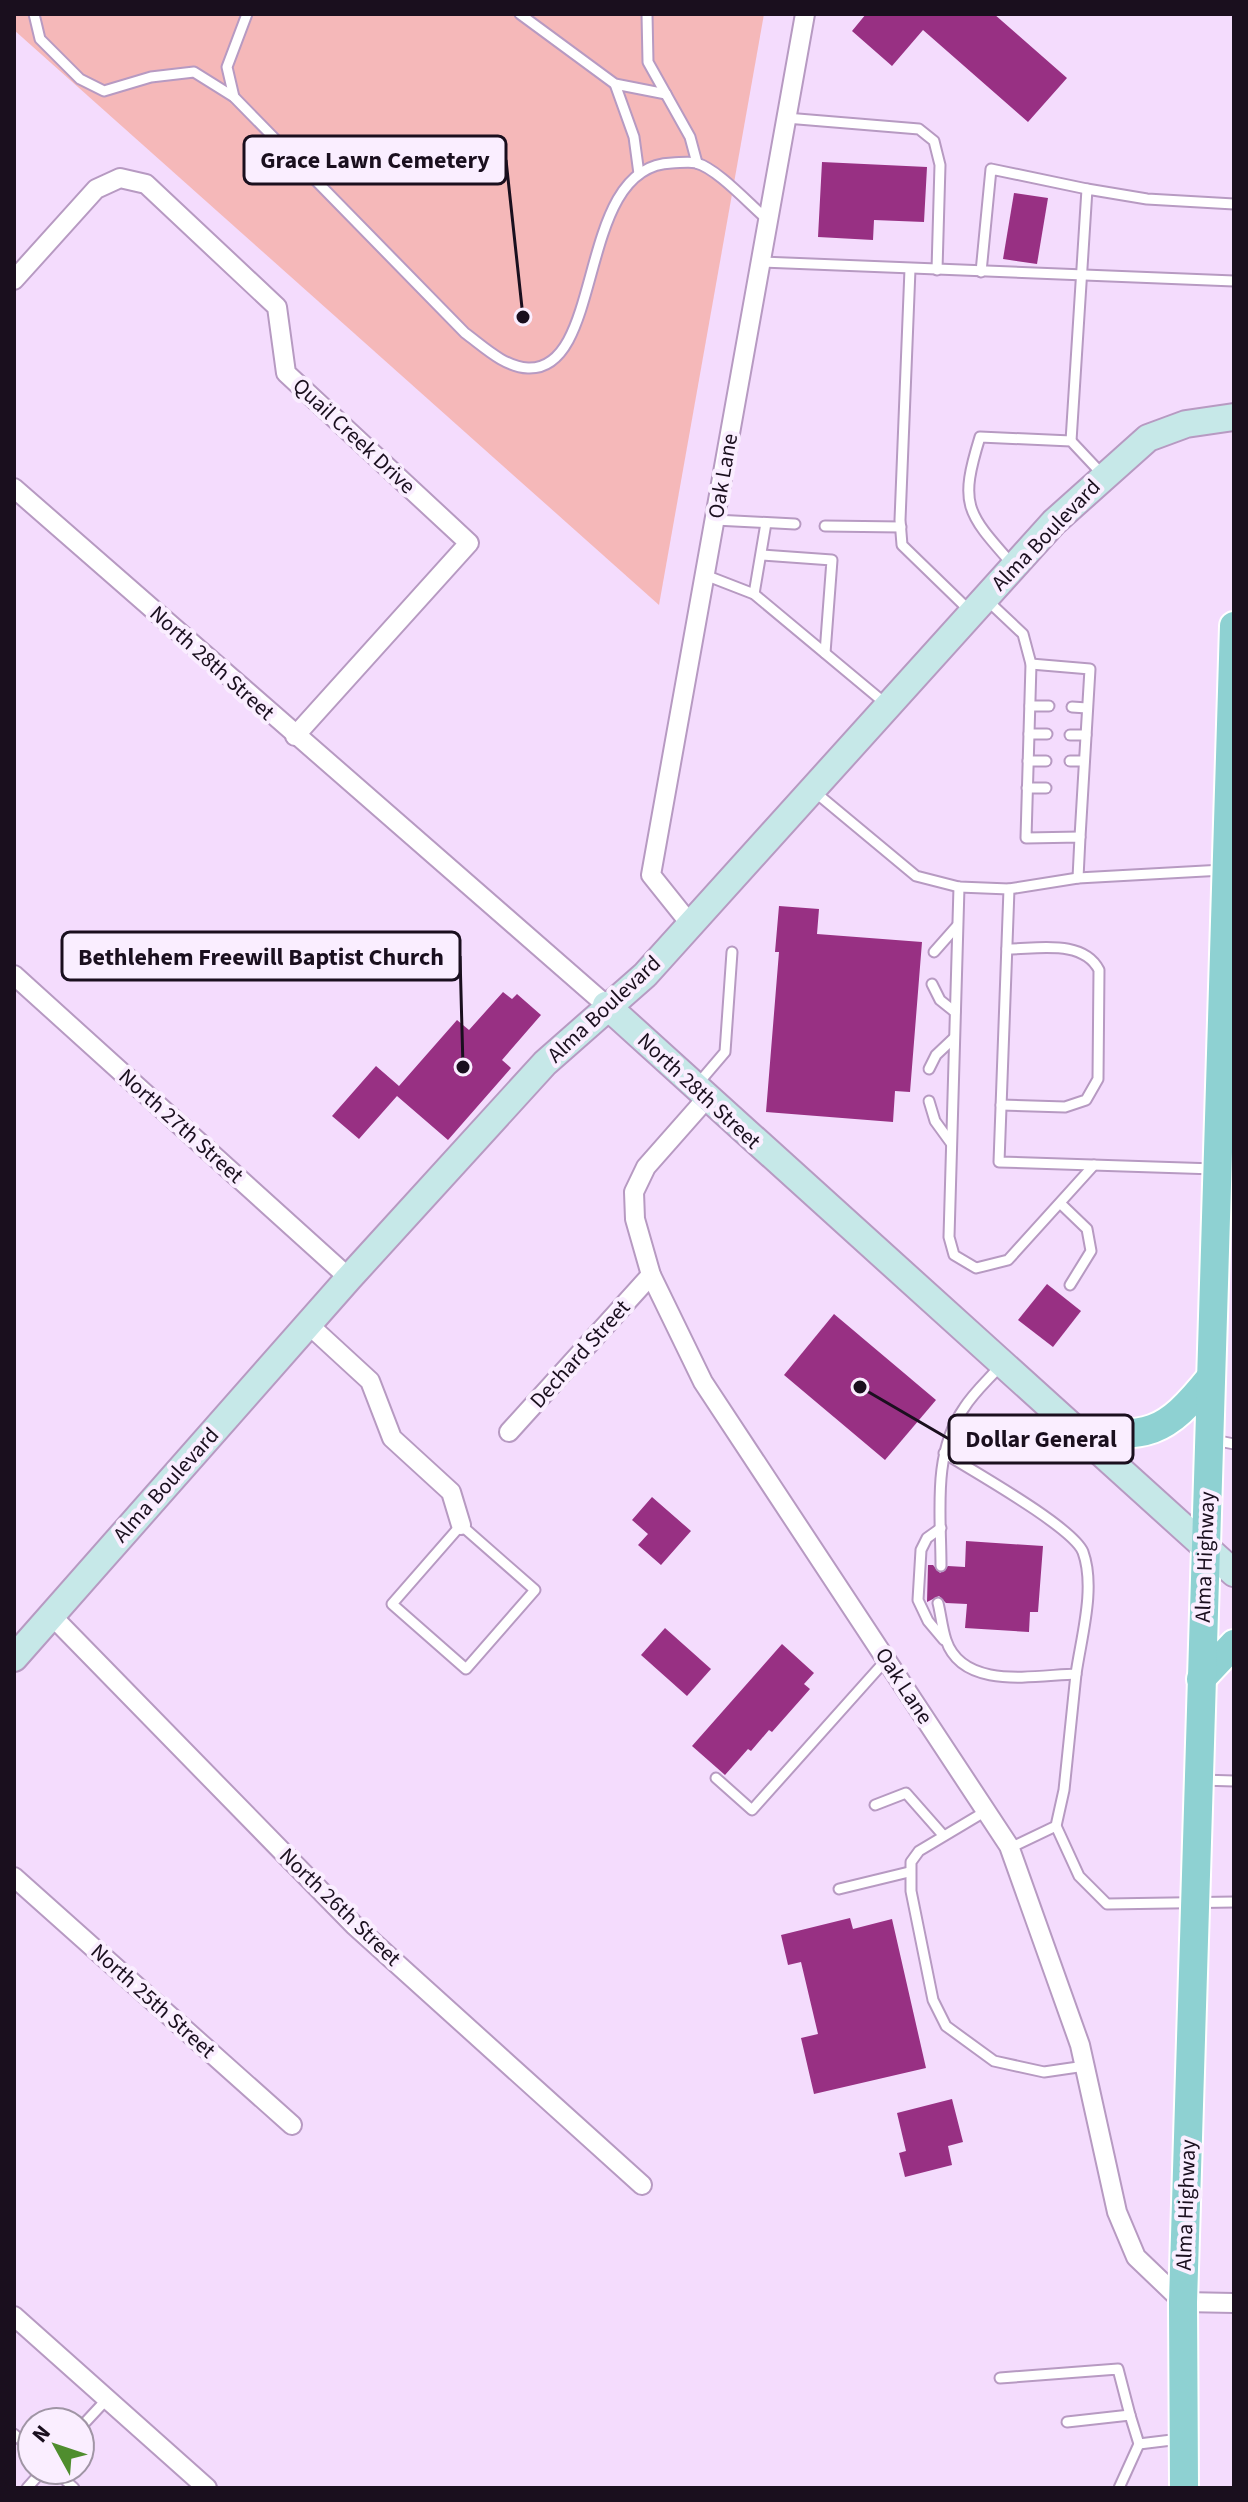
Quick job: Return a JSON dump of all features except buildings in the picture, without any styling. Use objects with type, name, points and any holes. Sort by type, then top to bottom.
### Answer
[{"type":"main road","name":"Alma Highway","points":[[1184,2488],[1183,2302],[1205,1549],[1221,1442],[1211,1377],[1219,1282],[1221,1200],[1218,1169],[1230,870],[1234,626]]},
{"type":"main road","points":[[1075,1431],[1139,1434],[1159,1429],[1187,1407],[1211,1377]]},
{"type":"main road","points":[[1201,1679],[1234,1644]]},
{"type":"street","name":"Oak Lane","points":[[691,925],[651,875],[805,14]]},
{"type":"street","name":"Quail Creek Drive","points":[[14,280],[96,189],[120,178],[146,184],[277,307],[286,373],[469,543],[295,736]]},
{"type":"street","name":"Alma Boulevard","points":[[14,1658],[349,1278],[545,1063],[606,1005],[645,975],[1014,566],[1103,475],[1148,438],[1186,424],[1234,417]]},
{"type":"street","name":"North 28th Street","points":[[14,488],[606,1005],[700,1094],[1234,1573]]},
{"type":"street","name":"North 27th Street","points":[[14,975],[349,1278]]},
{"type":"street","name":"Oak Lane","points":[[700,1094],[646,1167],[634,1192],[635,1219],[651,1275],[703,1382],[1010,1848],[1085,2066],[1117,2212],[1136,2257],[1183,2302]]},
{"type":"street","name":"Dechard Street","points":[[509,1432],[651,1275]]},
{"type":"street","points":[[308,1324],[370,1381],[392,1438],[451,1492],[461,1525]]},
{"type":"street","name":"North 26th Street","points":[[51,1615],[354,1925],[642,2185]]},
{"type":"street","name":"North 25th Street","points":[[14,1877],[292,2125]]},
{"type":"street","points":[[1183,2302],[1234,2303]]},
{"type":"street","points":[[14,2316],[207,2488]]},
{"type":"lane","points":[[34,14],[40,39],[80,79],[104,91],[151,77],[194,72],[234,97],[465,333],[506,362],[530,368],[552,361],[572,336],[602,230],[639,174],[662,164],[697,163]]},
{"type":"lane","points":[[234,97],[227,67],[247,14]]},
{"type":"lane","points":[[520,14],[615,84],[666,94]]},
{"type":"lane","points":[[647,14],[648,62],[690,137],[697,163],[768,220]]},
{"type":"lane","points":[[615,84],[634,137],[639,174]]},
{"type":"lane","points":[[786,118],[919,129],[934,141],[940,165],[937,270]]},
{"type":"lane","points":[[981,272],[991,169],[1147,199],[1234,204]]},
{"type":"lane","points":[[1071,441],[1087,189]]},
{"type":"lane","points":[[761,262],[1234,281]]},
{"type":"lane","points":[[910,269],[902,545],[979,606],[1023,634],[1031,664],[1026,838],[1080,837]]},
{"type":"lane","points":[[1014,566],[977,525],[969,507],[969,475],[980,437],[1071,441],[1103,475]]},
{"type":"lane","points":[[715,520],[795,524]]},
{"type":"lane","points":[[754,594],[766,523]]},
{"type":"lane","points":[[825,526],[901,527]]},
{"type":"lane","points":[[762,555],[832,560],[825,653]]},
{"type":"lane","points":[[705,575],[754,594],[888,706]]},
{"type":"lane","points":[[1031,664],[1090,669],[1078,878]]},
{"type":"lane","points":[[1030,706],[1049,706]]},
{"type":"lane","points":[[1072,707],[1087,708]]},
{"type":"lane","points":[[1029,734],[1047,734]]},
{"type":"lane","points":[[1070,735],[1086,735]]},
{"type":"lane","points":[[1028,761],[1046,761]]},
{"type":"lane","points":[[1070,761],[1084,761]]},
{"type":"lane","points":[[1027,788],[1046,788]]},
{"type":"lane","points":[[1070,788],[1083,788]]},
{"type":"lane","points":[[813,790],[916,876],[959,887],[1009,889],[1078,878],[1230,870]]},
{"type":"lane","points":[[959,887],[949,1237],[954,1255],[976,1268],[1008,1260],[1094,1165]]},
{"type":"lane","points":[[1009,889],[999,1162],[1218,1169]]},
{"type":"lane","points":[[934,952],[957,926]]},
{"type":"lane","points":[[1001,1105],[1065,1107],[1086,1100],[1098,1079],[1099,970],[1092,957],[1076,949],[1007,949]]},
{"type":"lane","points":[[700,1094],[725,1052],[732,952]]},
{"type":"lane","points":[[932,984],[940,1000],[955,1012]]},
{"type":"lane","points":[[929,1069],[936,1055],[954,1038]]},
{"type":"lane","points":[[929,1101],[935,1121],[951,1143]]},
{"type":"lane","points":[[1061,1204],[1087,1229],[1091,1251],[1070,1285]]},
{"type":"lane","points":[[941,1566],[944,1453],[948,1437],[964,1407],[1001,1365]]},
{"type":"lane","points":[[944,1453],[1065,1531],[1082,1549],[1087,1589],[1064,1790],[1056,1826],[1079,1876],[1107,1904],[1234,1902]]},
{"type":"lane","points":[[461,1525],[535,1590],[466,1669],[392,1604],[461,1525]]},
{"type":"lane","points":[[941,1528],[927,1538],[921,1550],[918,1600],[928,1621],[960,1660],[989,1676],[1076,1674]]},
{"type":"lane","points":[[938,1603],[947,1643]]},
{"type":"lane","points":[[716,1778],[752,1810],[886,1660]]},
{"type":"lane","points":[[1198,1779],[1234,1781]]},
{"type":"lane","points":[[875,1805],[906,1793],[943,1835]]},
{"type":"lane","points":[[986,1811],[919,1851],[911,1862],[909,1872],[933,2000],[946,2026],[994,2061],[1044,2072],[1085,2066]]},
{"type":"lane","points":[[1010,1848],[1056,1826]]},
{"type":"lane","points":[[839,1889],[909,1872]]},
{"type":"lane","points":[[1000,2378],[1118,2369],[1139,2444],[1119,2488]]},
{"type":"lane","points":[[96,2411],[107,2399]]},
{"type":"lane","points":[[1067,2422],[1130,2415]]},
{"type":"lane","points":[[1139,2444],[1184,2439]]},
{"type":"shaded area","points":[[14,14],[764,14],[659,605],[14,30]]},
{"type":"place","name":"Grace Lawn Cemetery","points":[[523,317]]},
{"type":"place","name":"Bethlehem Freewill Baptist Church","points":[[463,1067]]},
{"type":"place","name":"Dollar General","points":[[860,1387]]}]
